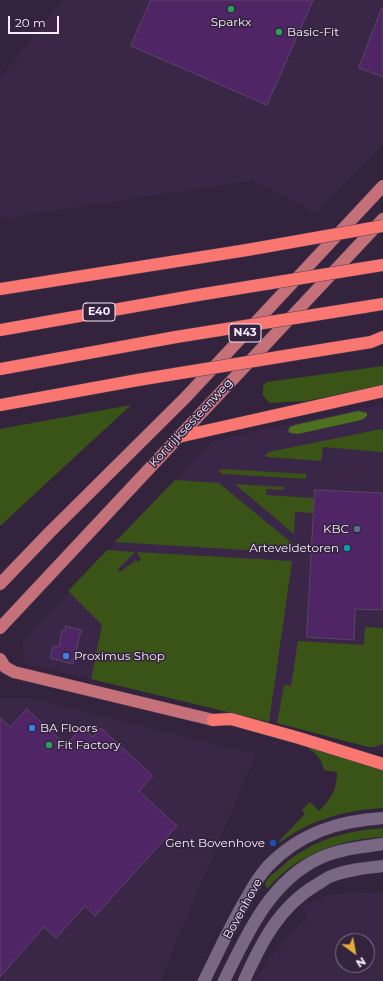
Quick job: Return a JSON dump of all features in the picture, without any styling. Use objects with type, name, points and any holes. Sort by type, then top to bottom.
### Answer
[{"type":"highway","points":[[0,289],[247,250],[383,226]]},
{"type":"highway","name":"E40","points":[[0,330],[198,294],[383,265]]},
{"type":"highway","points":[[0,286],[21,285]]},
{"type":"highway","points":[[0,370],[176,338],[383,304]]},
{"type":"highway","points":[[0,405],[138,380],[303,353],[377,344],[383,337]]},
{"type":"highway","points":[[178,437],[383,392]]},
{"type":"highway","points":[[213,720],[231,719],[383,764]]},
{"type":"main road","name":"Kortrijksesteenweg","points":[[0,584],[49,533],[185,398],[383,186]]},
{"type":"main road","name":"Kortrijksesteenweg","points":[[0,628],[383,219]]},
{"type":"main road","points":[[0,659],[5,667],[14,672],[213,720]]},
{"type":"street","name":"Bovenhove","points":[[204,981],[240,909],[254,886],[267,867],[287,848],[310,834],[337,824],[366,819],[383,818]]},
{"type":"street","points":[[224,981],[247,933],[263,907],[281,886],[299,870],[321,858],[350,848],[383,844]]},
{"type":"street","points":[[244,981],[271,928],[286,908],[304,892],[329,877],[362,868],[383,866]]},
{"type":"shaded area","points":[[62,0],[383,0],[383,144],[315,213],[252,181],[0,219],[0,78]]},
{"type":"shaded area","points":[[383,404],[383,751],[277,723],[24,663],[23,640],[212,441]]},
{"type":"shaded area","points":[[0,698],[32,698],[256,754],[160,981],[0,981]]},
{"type":"shaded area","points":[[383,892],[383,981],[254,981],[268,960],[292,932],[307,919],[303,907],[322,897],[334,894]]},
{"type":"green space","points":[[383,366],[383,385],[306,401],[269,403],[263,395],[263,386],[267,382]]},
{"type":"green space","points":[[131,405],[0,526],[0,429]]},
{"type":"green space","points":[[358,411],[367,413],[367,416],[361,420],[298,434],[290,433],[288,431],[290,427],[295,425]]},
{"type":"green space","points":[[381,429],[383,431],[383,452],[323,447],[321,461],[267,457],[265,455],[269,452]]},
{"type":"green space","points":[[223,469],[306,474],[306,479],[223,474],[218,471]]},
{"type":"green space","points":[[175,480],[219,483],[294,545],[289,546],[289,548],[294,548],[293,553],[115,542]]},
{"type":"green space","points":[[235,484],[284,487],[284,490],[266,489],[266,495],[314,498],[313,513],[295,512],[294,534]]},
{"type":"green space","points":[[107,550],[135,552],[118,569],[120,572],[136,560],[138,562],[141,560],[137,552],[292,561],[269,722],[91,679],[102,625],[68,591]]},
{"type":"green space","points":[[365,627],[383,628],[383,744],[368,747],[277,723],[284,685],[291,686],[298,641],[364,645]]},
{"type":"green space","points":[[310,746],[383,770],[383,808],[356,811],[316,822],[292,834],[281,842],[279,841],[305,814],[302,810],[310,802],[319,811],[330,798],[336,784],[337,772],[324,770],[319,758],[308,748]]},
{"type":"green space","points":[[383,828],[383,837],[351,841],[321,850],[306,857],[280,875],[269,887],[267,888],[265,886],[266,881],[289,860],[314,845],[340,835],[368,829]]},
{"type":"building","points":[[151,0],[313,0],[267,105],[131,46]]},
{"type":"building","points":[[383,8],[383,77],[359,68]]},
{"type":"building","name":"Arteveldetoren","points":[[315,490],[383,493],[383,610],[355,609],[354,640],[307,637]]},
{"type":"building","points":[[66,626],[81,630],[73,664],[50,658],[53,646],[59,647],[62,630],[65,631]]},
{"type":"building","points":[[27,709],[66,745],[82,727],[93,737],[101,728],[153,776],[139,791],[177,826],[95,916],[85,906],[56,938],[44,927],[0,977],[0,718],[10,727]]},
{"type":"place","name":"Sparkx","points":[[231,9]]},
{"type":"place","name":"Basic-Fit","points":[[279,32]]},
{"type":"place","name":"KBC","points":[[357,529]]},
{"type":"place","name":"Arteveldetoren","points":[[347,548]]},
{"type":"place","name":"Proximus Shop","points":[[66,656]]},
{"type":"place","name":"BA Floors","points":[[32,728]]},
{"type":"place","name":"Fit Factory","points":[[49,745]]},
{"type":"place","name":"Gent Bovenhove","points":[[273,843]]}]
